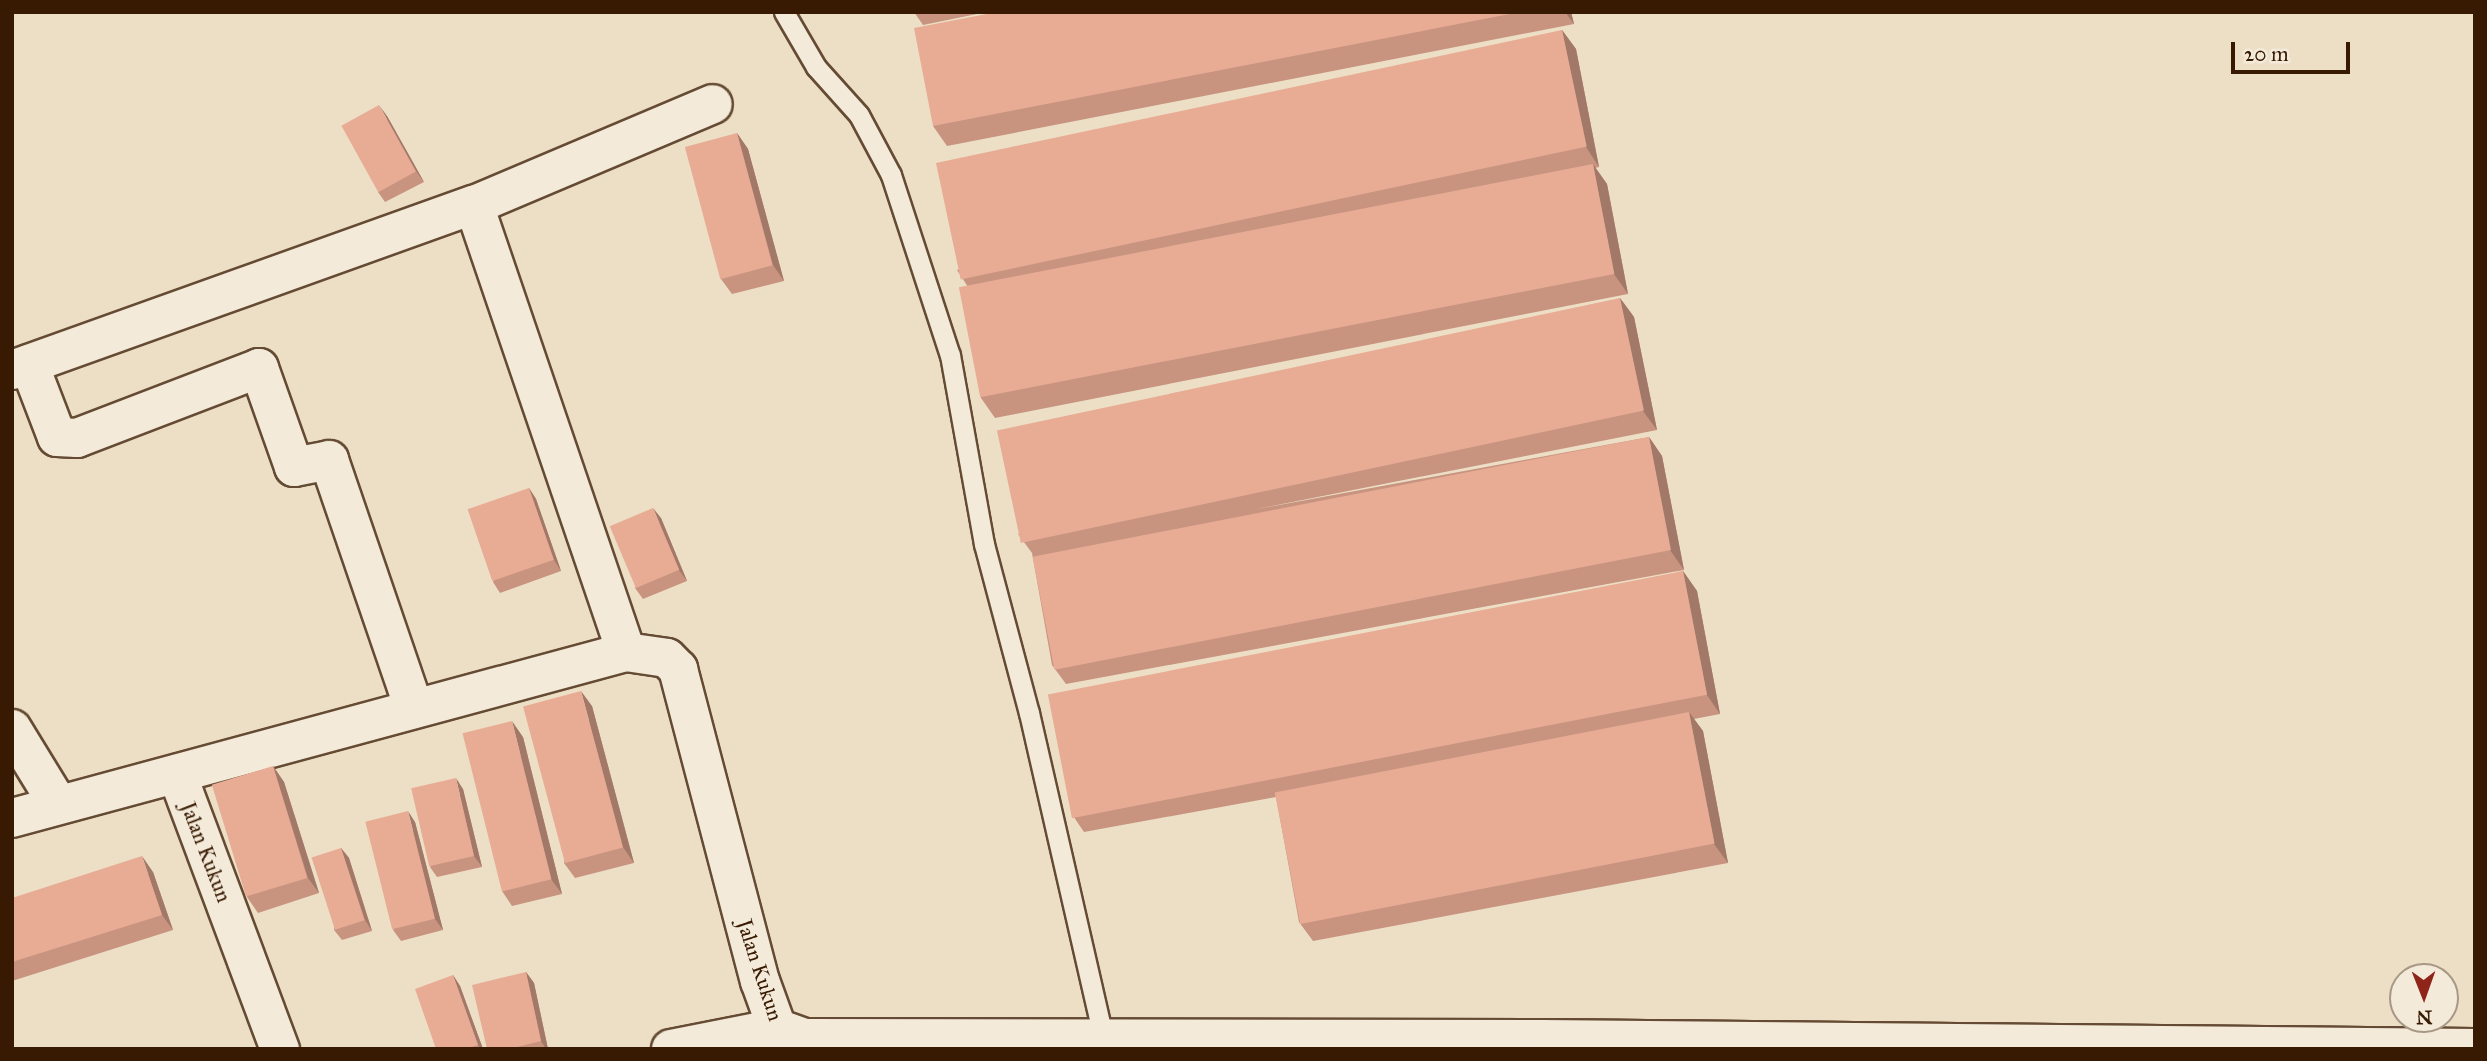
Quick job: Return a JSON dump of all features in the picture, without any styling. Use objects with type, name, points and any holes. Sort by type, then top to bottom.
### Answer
[{"type":"street","points":[[414,708],[329,460],[294,467],[259,368],[77,438],[57,437],[20,367],[474,205],[713,104]]},
{"type":"street","points":[[474,205],[626,652]]},
{"type":"street","name":"Jalan Kukun","points":[[12,818],[58,803],[177,774],[626,652],[667,658],[678,669],[760,981],[777,1028],[804,1038],[1103,1037],[2475,1048]]},
{"type":"street","points":[[12,729],[58,803]]},
{"type":"street","name":"Jalan Kukun","points":[[177,774],[280,1049]]},
{"type":"street","points":[[671,1049],[777,1028]]},
{"type":"lane","points":[[784,12],[816,67],[859,115],[891,175],[950,355],[984,544],[1030,713],[1103,1037]]},
{"type":"building","points":[[997,12],[1520,12],[933,126],[914,28]]},
{"type":"building","points":[[1562,30],[1587,146],[961,279],[936,163]]},
{"type":"building","points":[[379,105],[416,171],[378,192],[341,126]]},
{"type":"building","points":[[737,133],[772,265],[720,279],[685,147]]},
{"type":"building","points":[[1593,164],[1614,274],[980,397],[959,287]]},
{"type":"building","points":[[1620,298],[1644,410],[1021,543],[997,430]]},
{"type":"building","points":[[1649,437],[1671,550],[1054,670],[1033,557]]},
{"type":"building","points":[[529,488],[554,560],[492,581],[468,509]]},
{"type":"building","points":[[653,508],[679,570],[636,588],[610,526]]},
{"type":"building","points":[[1683,571],[1707,695],[1072,818],[1048,694]]},
{"type":"building","points":[[581,691],[623,847],[565,863],[523,707]]},
{"type":"building","points":[[1689,712],[1715,844],[1300,924],[1275,793]]},
{"type":"building","points":[[512,721],[551,879],[502,891],[463,733]]},
{"type":"building","points":[[273,766],[307,878],[246,897],[212,785]]},
{"type":"building","points":[[456,778],[474,856],[429,866],[411,788]]},
{"type":"building","points":[[408,811],[435,919],[392,929],[365,822]]},
{"type":"building","points":[[341,848],[364,920],[335,930],[312,858]]},
{"type":"building","points":[[142,856],[162,915],[12,962],[12,898]]},
{"type":"building","points":[[526,972],[541,1041],[509,1049],[487,1049],[472,985]]},
{"type":"building","points":[[453,975],[478,1045],[466,1049],[436,1049],[415,989]]}]
